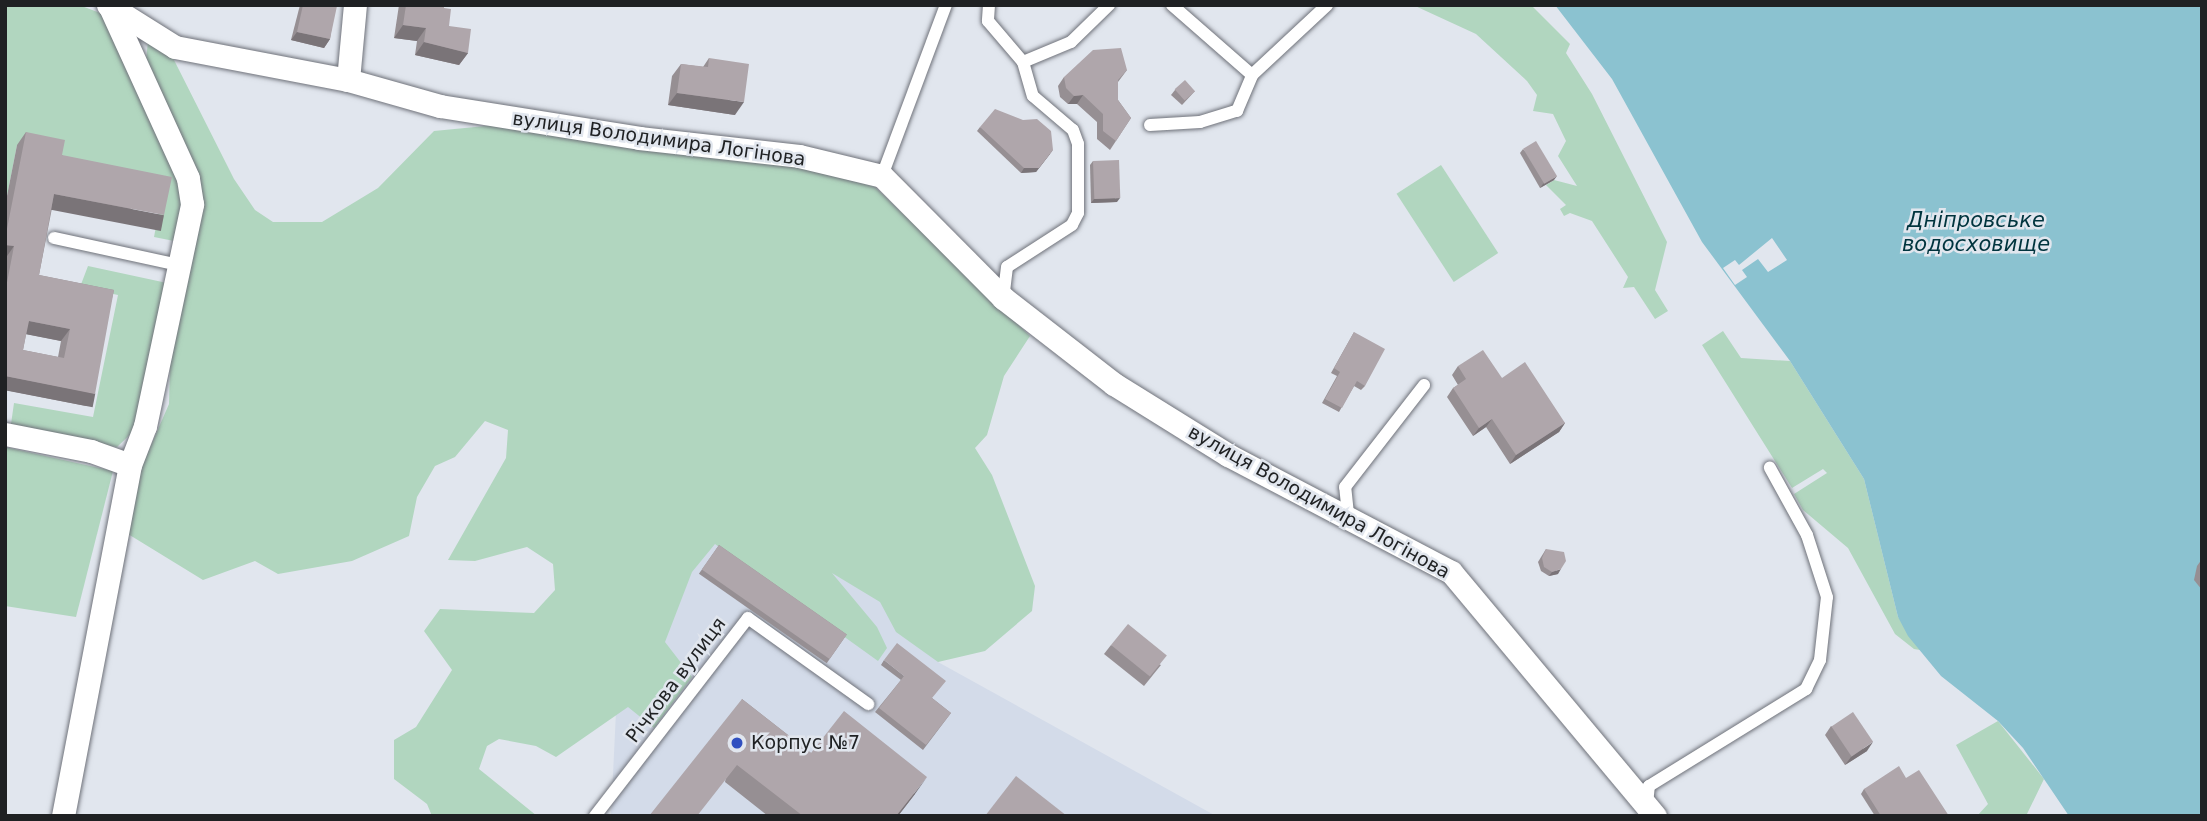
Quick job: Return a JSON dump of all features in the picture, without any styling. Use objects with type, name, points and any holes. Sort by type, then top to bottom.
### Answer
[{"type":"street","points":[[63,816],[130,465],[145,426],[192,204],[188,178],[108,5]]},
{"type":"street","name":"вулиця Володимира Логінова","points":[[108,5],[175,47],[348,80],[440,106],[639,138],[799,156],[882,176],[1003,298],[1126,391],[1228,455],[1348,514],[1451,572],[1651,810]]},
{"type":"street","points":[[348,80],[355,5]]},
{"type":"street","points":[[5,434],[91,451],[130,465]]},
{"type":"lane","points":[[882,176],[946,5]]},
{"type":"lane","points":[[989,5],[988,21],[1023,62],[1033,96],[1073,130],[1078,144],[1079,202],[1072,225],[1007,267],[1003,298]]},
{"type":"lane","points":[[1023,62],[1071,42],[1110,5]]},
{"type":"lane","points":[[1171,5],[1252,75]]},
{"type":"lane","points":[[1150,125],[1200,122],[1237,111],[1252,75],[1326,5]]},
{"type":"lane","points":[[54,238],[179,265]]},
{"type":"lane","points":[[1348,514],[1345,487],[1424,385]]},
{"type":"lane","points":[[1651,810],[1649,786],[1806,689],[1820,660],[1827,597],[1807,535],[1770,468]]},
{"type":"lane","name":"Річкова вулиця","points":[[595,816],[748,618],[868,704]]},
{"type":"shaded area","points":[[704,528],[890,584],[938,662],[1216,816],[611,816],[617,691]]},
{"type":"green space","points":[[5,5],[79,5],[108,16],[185,190],[174,241],[154,237],[163,189],[17,145],[5,206]]},
{"type":"green space","points":[[1413,5],[1531,5],[1570,44],[1566,53],[1592,94],[1667,242],[1655,290],[1668,311],[1655,319],[1634,287],[1623,288],[1628,277],[1592,221],[1570,213],[1564,216],[1560,209],[1566,205],[1546,185],[1554,180],[1577,186],[1558,156],[1566,141],[1553,114],[1533,111],[1537,95],[1527,81],[1476,34]]},
{"type":"green space","points":[[148,42],[172,56],[234,179],[255,210],[273,222],[322,222],[378,188],[434,131],[496,125],[795,163],[875,187],[1030,336],[1004,376],[987,435],[975,448],[992,475],[1035,586],[1032,611],[985,651],[938,662],[896,632],[880,602],[832,573],[877,627],[887,648],[878,661],[715,544],[692,572],[665,642],[692,677],[654,728],[628,707],[556,757],[536,746],[499,739],[487,746],[479,769],[537,816],[432,816],[427,804],[394,779],[394,740],[416,727],[452,670],[424,631],[440,609],[534,613],[555,590],[553,564],[527,547],[475,561],[448,560],[506,458],[508,430],[485,421],[455,457],[435,466],[417,497],[409,536],[352,561],[278,574],[255,561],[203,580],[128,534],[135,482],[169,404],[171,332],[198,203],[145,69]]},
{"type":"green space","points":[[1441,165],[1498,253],[1454,282],[1397,194]]},
{"type":"green space","points":[[88,266],[167,283],[141,424],[117,447],[10,431],[14,403],[93,417],[118,295],[80,287]]},
{"type":"green space","points":[[1723,331],[1741,358],[1790,361],[1864,479],[1898,617],[1926,651],[1914,649],[1895,634],[1848,548],[1803,510],[1794,494],[1827,473],[1823,469],[1792,488],[1702,345]]},
{"type":"green space","points":[[5,447],[113,471],[76,617],[5,606]]},
{"type":"green space","points":[[1998,721],[2044,779],[2026,816],[1977,816],[1988,804],[1956,745]]},
{"type":"water","name":"Дніпровське водосховище","points":[[1555,5],[2202,5],[2202,816],[2069,816],[2023,748],[1998,721],[1941,676],[1908,636],[1898,617],[1864,479],[1790,361],[1702,242],[1612,79]]},
{"type":"pier","points":[[1772,238],[1787,260],[1768,272],[1758,259],[1742,270],[1747,277],[1735,285],[1723,268],[1735,260],[1739,265]]},
{"type":"building","points":[[303,5],[337,6],[330,39],[297,32]]},
{"type":"building","points":[[406,5],[444,5],[444,8],[451,9],[449,26],[471,29],[468,53],[424,42],[426,28],[403,25]]},
{"type":"building","points":[[1121,48],[1127,70],[1118,80],[1118,100],[1131,118],[1116,141],[1103,131],[1103,114],[1083,95],[1074,96],[1066,88],[1064,77],[1093,50]]},
{"type":"building","points":[[709,58],[749,64],[744,102],[677,93],[681,64],[708,67]]},
{"type":"building","points":[[1185,80],[1195,91],[1185,101],[1175,89]]},
{"type":"building","points":[[995,109],[1023,120],[1037,119],[1051,131],[1053,150],[1039,168],[1024,168],[980,127]]},
{"type":"building","points":[[26,132],[65,140],[62,155],[172,177],[164,215],[54,194],[39,275],[114,290],[95,394],[5,376],[5,293],[14,246],[5,245]],"holes":[[[29,321],[70,329],[64,358],[23,350]]]},
{"type":"building","points":[[1536,141],[1557,176],[1544,184],[1523,149]]},
{"type":"building","points":[[1119,160],[1120,198],[1094,199],[1093,161]]},
{"type":"building","points":[[1354,332],[1385,349],[1365,386],[1357,381],[1342,408],[1325,399],[1340,372],[1334,368]]},
{"type":"building","points":[[1483,350],[1502,378],[1525,362],[1565,423],[1516,455],[1492,419],[1479,428],[1453,388],[1466,379],[1458,366]]},
{"type":"building","points":[[719,545],[847,634],[830,659],[702,570]]},
{"type":"building","points":[[1546,549],[1564,552],[1566,561],[1561,569],[1552,572],[1544,567],[1542,558]]},
{"type":"building","points":[[1128,624],[1167,655],[1150,676],[1111,645]]},
{"type":"building","points":[[897,643],[946,681],[932,698],[951,713],[926,745],[879,708],[904,676],[884,660]]},
{"type":"building","points":[[742,699],[811,753],[844,711],[927,777],[896,816],[803,816],[737,765],[697,816],[649,816]]},
{"type":"building","points":[[1853,712],[1873,742],[1852,756],[1831,727]]},
{"type":"building","points":[[1899,766],[1906,778],[1919,770],[1949,816],[1881,816],[1864,789]]},
{"type":"building","points":[[1016,776],[1067,816],[985,816]]},
{"type":"place","name":"Корпус №7","points":[[737,743]]}]
